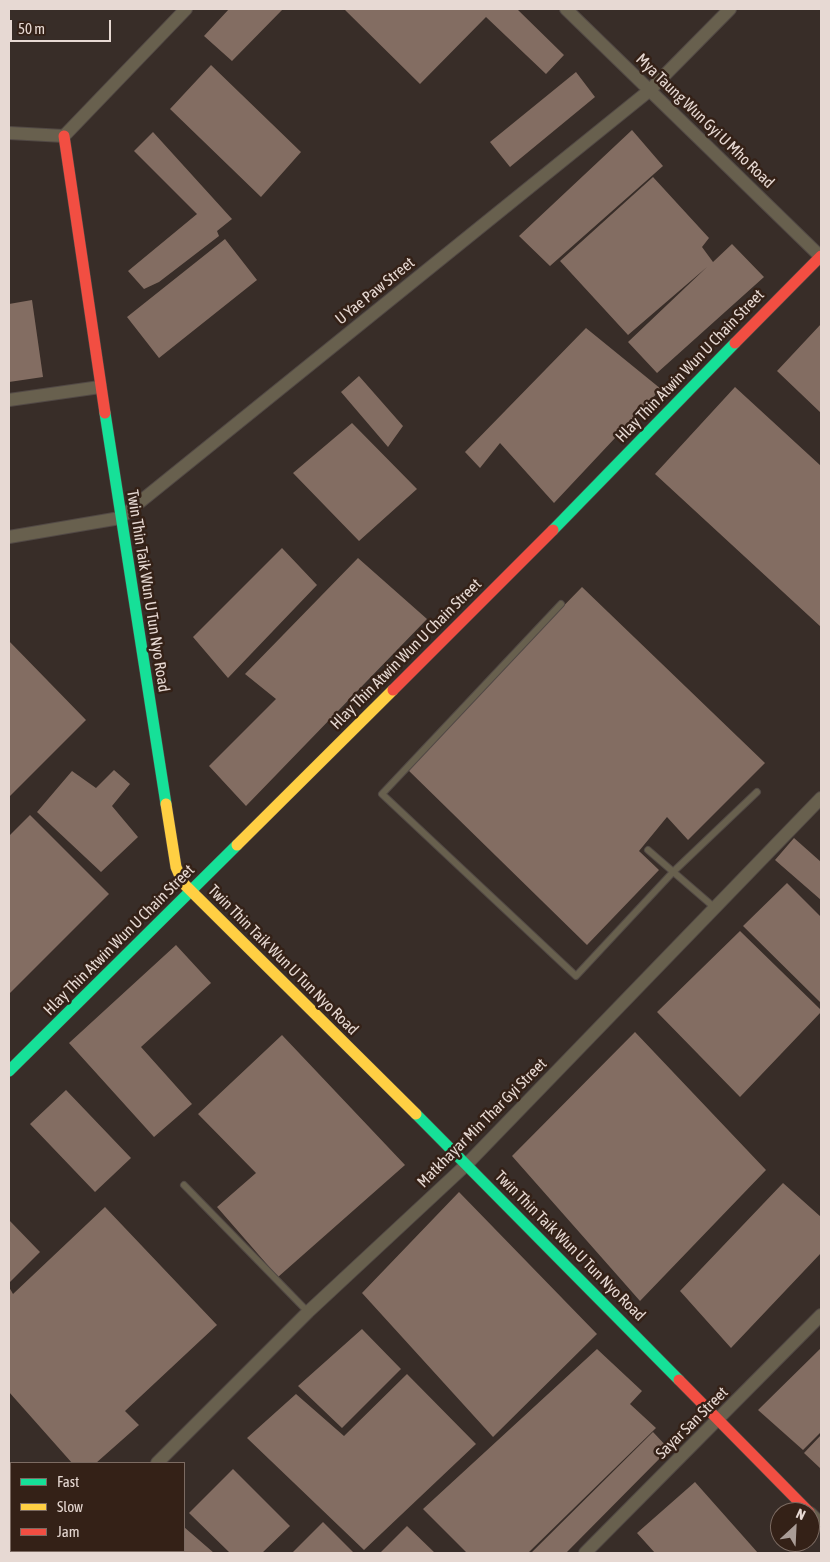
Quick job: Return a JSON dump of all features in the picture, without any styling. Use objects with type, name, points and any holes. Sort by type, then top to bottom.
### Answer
[{"type":"street","points":[[9,133],[64,136],[186,9]]},
{"type":"street","name":"Mya Taung Wun Gyi U Mho Road","points":[[566,9],[821,256]]},
{"type":"street","name":"U Yae Paw Street","points":[[9,537],[120,518],[650,90],[730,9]]},
{"type":"street","name":"Twin Thin Taik Wun U Tun Nyo Road","points":[[64,136],[100,387],[172,850],[176,867],[183,883],[467,1164],[800,1502]]},
{"type":"street","name":"Hlay Thin Atwin Wun U Chain Street","points":[[9,1071],[498,586],[821,256]]},
{"type":"street","points":[[9,400],[100,387]]},
{"type":"street","name":"Matkhayar Min Thar Gyi Street","points":[[158,1462],[308,1312],[467,1164],[821,798]]},
{"type":"street","name":"Sayar San Street","points":[[584,1553],[821,1315]]},
{"type":"lane","points":[[561,604],[382,794],[576,976],[673,872],[757,792]]},
{"type":"lane","points":[[648,850],[715,908]]},
{"type":"lane","points":[[184,1185],[308,1312]]},
{"type":"building","points":[[229,9],[283,9],[232,61],[204,36]]},
{"type":"building","points":[[344,9],[517,9],[564,55],[546,74],[486,17],[420,84]]},
{"type":"building","points":[[211,65],[301,152],[261,197],[170,109]]},
{"type":"building","points":[[576,72],[595,97],[510,167],[490,142]]},
{"type":"building","points":[[632,130],[663,166],[550,266],[519,236]]},
{"type":"building","points":[[153,132],[232,219],[217,231],[219,236],[159,282],[144,289],[128,271],[197,214],[134,151]]},
{"type":"building","points":[[653,177],[709,238],[702,247],[713,262],[732,244],[764,277],[657,373],[628,342],[707,267],[628,335],[560,261]]},
{"type":"building","points":[[225,239],[257,280],[159,358],[127,317]]},
{"type":"building","points":[[32,300],[43,377],[9,382],[9,304]]},
{"type":"building","points":[[821,324],[821,413],[777,371]]},
{"type":"building","points":[[586,328],[661,389],[554,503],[500,443],[480,468],[465,452]]},
{"type":"building","points":[[359,376],[403,426],[388,447],[341,392]]},
{"type":"building","points":[[735,387],[821,466],[821,627],[655,474]]},
{"type":"building","points":[[352,423],[417,489],[359,541],[293,473]]},
{"type":"building","points":[[282,548],[317,585],[228,678],[193,637]]},
{"type":"building","points":[[358,558],[427,619],[246,806],[209,766],[276,699],[245,674]]},
{"type":"building","points":[[582,587],[765,763],[688,840],[667,817],[639,851],[659,870],[587,945],[406,768]]},
{"type":"building","points":[[9,641],[86,720],[9,797]]},
{"type":"building","points":[[114,770],[130,784],[112,806],[138,837],[101,872],[37,812],[72,771],[96,788]]},
{"type":"building","points":[[30,815],[109,894],[9,994],[9,836]]},
{"type":"building","points":[[794,838],[821,862],[821,900],[775,860]]},
{"type":"building","points":[[787,883],[821,917],[821,1003],[743,926]]},
{"type":"building","points":[[740,931],[821,1012],[740,1097],[657,1012]]},
{"type":"building","points":[[176,945],[211,983],[141,1047],[192,1104],[154,1137],[69,1043]]},
{"type":"building","points":[[635,1032],[766,1170],[640,1301],[512,1156]]},
{"type":"building","points":[[282,1035],[405,1165],[278,1277],[217,1207],[256,1173],[198,1114]]},
{"type":"building","points":[[66,1090],[131,1158],[95,1192],[30,1124]]},
{"type":"building","points":[[783,1183],[821,1217],[821,1253],[731,1348],[680,1291]]},
{"type":"building","points":[[459,1192],[597,1334],[493,1437],[362,1293]]},
{"type":"building","points":[[105,1207],[217,1325],[125,1411],[139,1425],[97,1462],[71,1462],[9,1392],[9,1287],[13,1294]]},
{"type":"building","points":[[9,1220],[40,1252],[9,1283]]},
{"type":"building","points":[[362,1329],[401,1369],[342,1428],[298,1386]]},
{"type":"building","points":[[821,1348],[821,1432],[803,1450],[758,1410]]},
{"type":"building","points":[[597,1349],[642,1391],[630,1404],[656,1428],[528,1553],[467,1553],[423,1509]]},
{"type":"building","points":[[407,1374],[476,1444],[364,1550],[247,1438],[296,1394],[344,1436]]},
{"type":"building","points":[[653,1432],[669,1449],[566,1553],[531,1553]]},
{"type":"building","points":[[821,1435],[821,1469],[804,1453]]},
{"type":"building","points":[[233,1469],[290,1526],[262,1553],[230,1553],[189,1513]]},
{"type":"building","points":[[695,1482],[758,1553],[655,1553],[637,1533]]},
{"type":"building","points":[[323,1522],[354,1553],[292,1553]]},
{"type":"building","points":[[407,1526],[435,1553],[380,1553]]},
{"type":"building","points":[[185,1528],[214,1553],[148,1553],[185,1552]]},
{"type":"traffic: fast","points":[[553,530],[735,343]]},
{"type":"traffic: fast","points":[[105,413],[166,804]]},
{"type":"traffic: fast","points":[[9,1071],[237,845]]},
{"type":"traffic: fast","points":[[416,1114],[679,1380]]},
{"type":"traffic: slow","points":[[237,845],[393,690]]},
{"type":"traffic: slow","points":[[166,804],[176,867],[183,883],[416,1114]]},
{"type":"traffic: jam","points":[[64,136],[105,413]]},
{"type":"traffic: jam","points":[[735,343],[821,256]]},
{"type":"traffic: jam","points":[[393,690],[553,530]]},
{"type":"traffic: jam","points":[[679,1380],[799,1502]]}]
